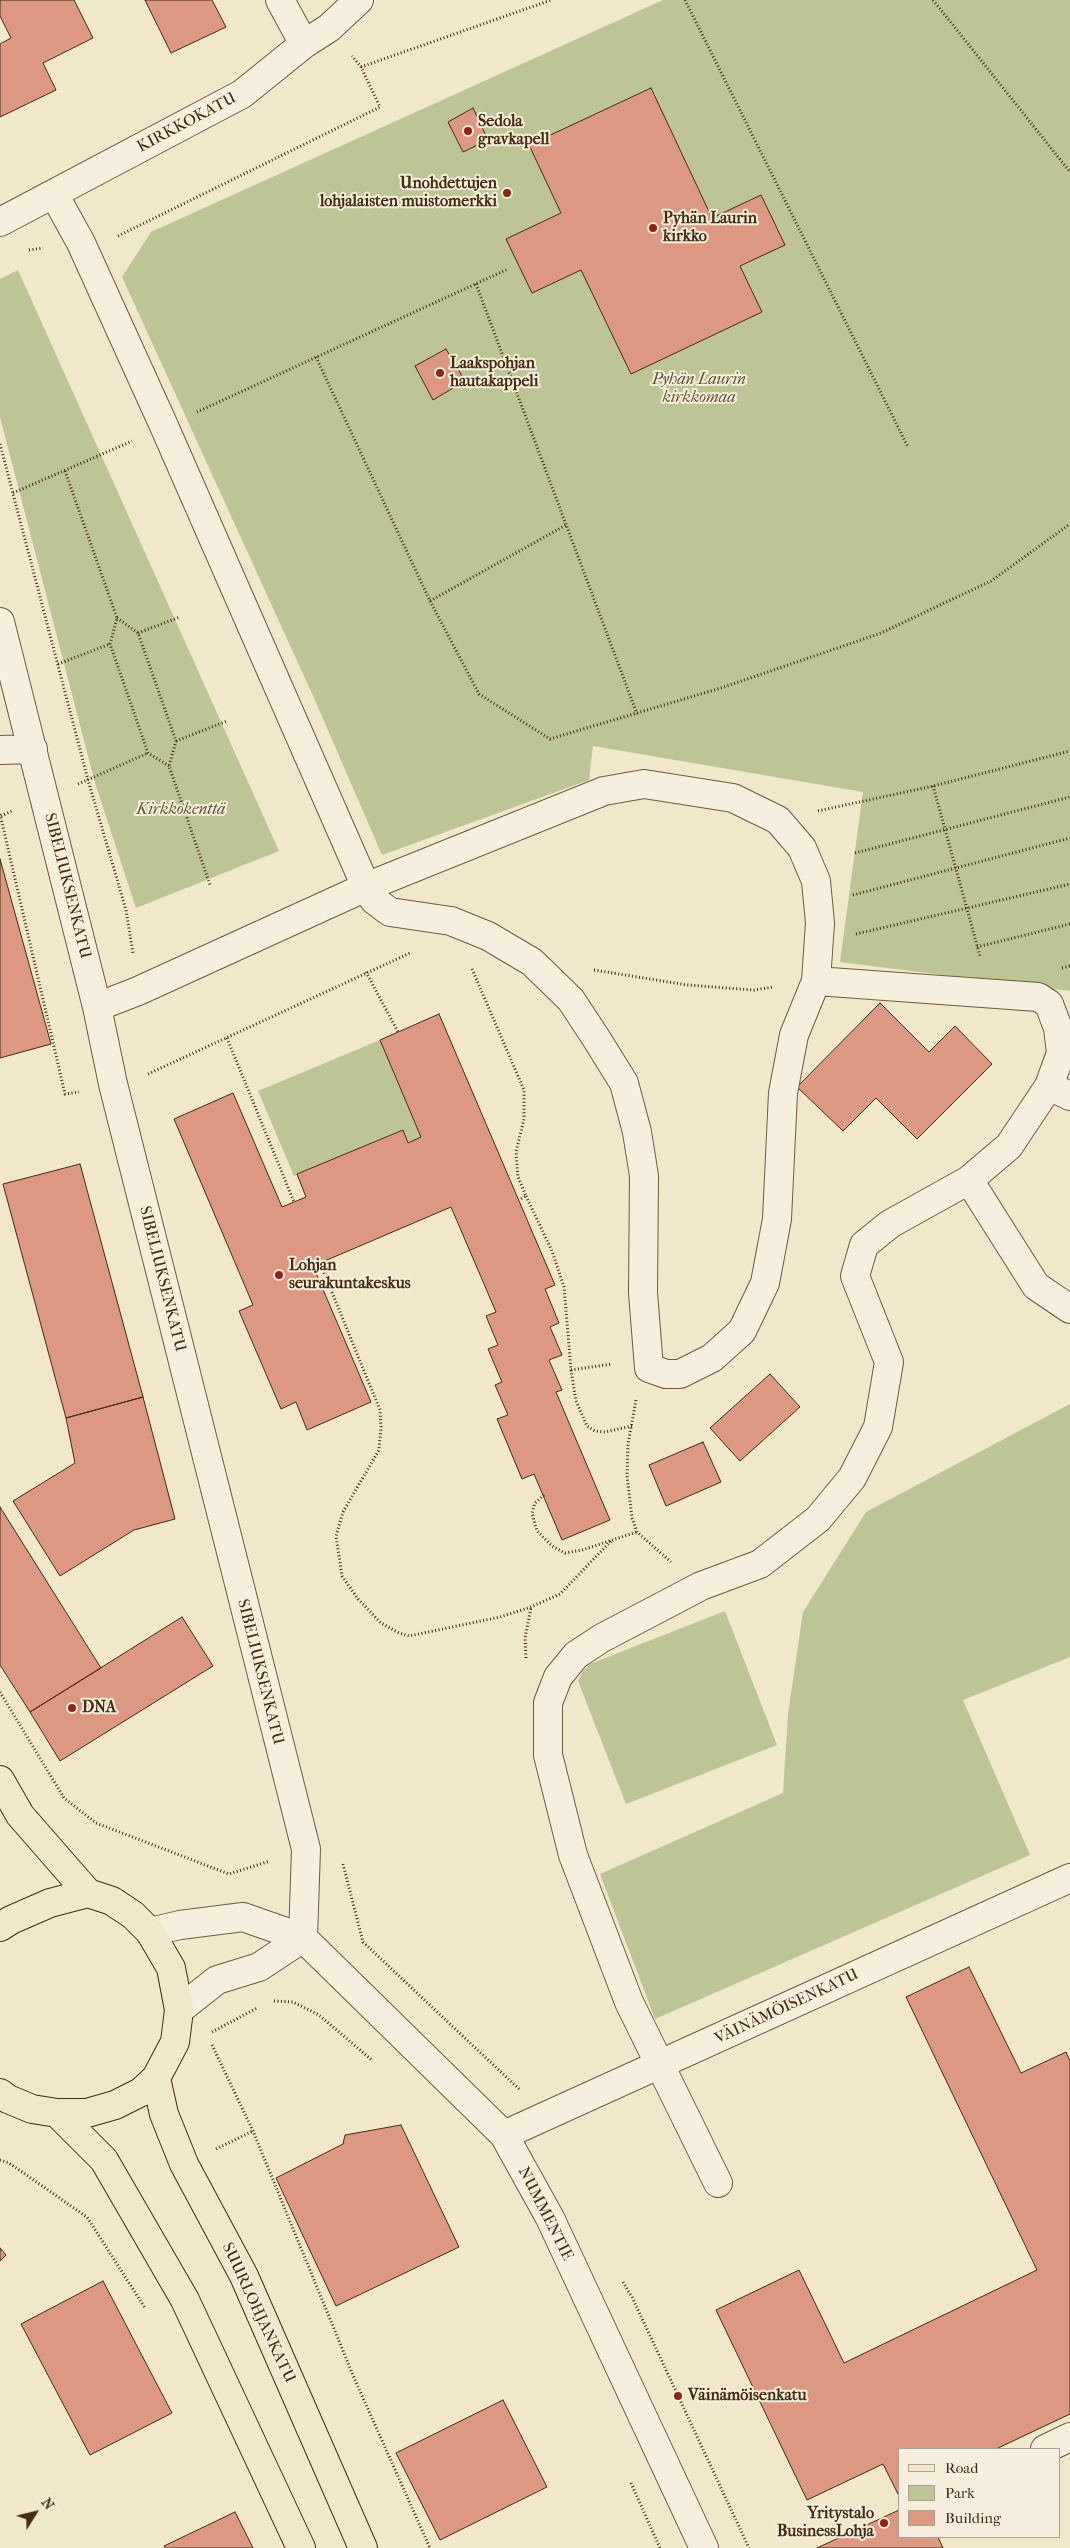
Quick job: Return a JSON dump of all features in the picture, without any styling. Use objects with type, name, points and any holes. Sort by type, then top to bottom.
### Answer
[{"type":"main road","points":[[0,1780],[20,1815],[88,1893],[119,1906],[150,1932],[172,1968],[179,2010],[175,2042],[156,2078],[140,2092],[115,2105],[86,2113],[57,2113],[32,2109],[3,2098]]},
{"type":"main road","points":[[0,1927],[10,1920],[50,1903],[88,1893]]},
{"type":"main road","name":"SUURLOHJANKATU","points":[[156,2078],[164,2114],[184,2164],[244,2276],[363,2548]]},
{"type":"main road","points":[[57,2113],[104,2160],[185,2300],[301,2548]]},
{"type":"street","points":[[280,0],[304,44]]},
{"type":"street","name":"KIRKKOKATU","points":[[0,222],[242,94],[304,44],[328,28],[359,0]]},
{"type":"street","points":[[54,194],[81,243],[366,886],[374,900],[390,912],[451,921],[488,936],[532,962],[571,1000],[624,1083],[637,1132],[644,1176],[643,1292],[649,1368],[666,1374],[680,1374],[712,1358],[742,1331],[765,1283],[777,1219],[783,1093],[794,1035],[816,981],[820,923],[816,882],[802,848],[778,820],[734,798],[644,784],[604,791],[366,886],[138,991],[97,1007]]},
{"type":"street","name":"SIBELIUKSENKATU","points":[[0,622],[97,1007],[113,1084],[306,1849],[303,1938]]},
{"type":"street","points":[[0,750],[33,749]]},
{"type":"street","points":[[718,2183],[629,2002],[573,1855],[548,1755],[546,1724],[548,1703],[558,1677],[576,1655],[602,1638],[700,1586],[760,1564],[818,1519],[852,1478],[878,1427],[889,1362],[855,1276],[864,1245],[890,1224],[969,1180],[1009,1146],[1060,1091],[1061,1052],[1058,1028],[1049,1004],[1038,996],[816,981]]},
{"type":"street","points":[[969,1180],[1036,1286],[1070,1309]]},
{"type":"street","name":"VÄINÄMÖISENKATU","points":[[504,2135],[539,2117],[659,2066],[1070,1878]]},
{"type":"street","name":"NUMMENTIE","points":[[150,1932],[180,1925],[243,1917],[303,1938],[504,2135],[550,2218],[704,2548]]},
{"type":"street","points":[[179,2010],[217,1980],[259,1967],[303,1938]]},
{"type":"street","points":[[1047,2448],[1070,2437]]},
{"type":"path","points":[[25,250],[110,240],[380,107],[362,67],[551,0]]},
{"type":"path","points":[[685,0],[908,447]]},
{"type":"path","points":[[933,0],[1070,172]]},
{"type":"path","points":[[194,413],[508,268]]},
{"type":"path","points":[[476,284],[636,714]]},
{"type":"path","points":[[316,357],[430,601],[479,694],[550,739],[636,714],[882,633],[991,580],[1070,524]]},
{"type":"path","points":[[0,444],[88,780],[126,910],[138,991]]},
{"type":"path","points":[[13,493],[106,453]]},
{"type":"path","points":[[65,471],[117,618],[110,644],[148,753],[169,766]]},
{"type":"path","points":[[430,601],[566,525]]},
{"type":"path","points":[[138,633],[180,617]]},
{"type":"path","points":[[117,618],[138,633],[176,741],[169,766],[210,885]]},
{"type":"path","points":[[58,664],[110,644]]},
{"type":"path","points":[[176,741],[227,721]]},
{"type":"path","points":[[778,820],[933,786],[1070,750]]},
{"type":"path","points":[[88,780],[148,753]]},
{"type":"path","points":[[933,786],[981,960]]},
{"type":"path","points":[[855,853],[1070,797]]},
{"type":"path","points":[[0,814],[65,1094],[113,1084]]},
{"type":"path","points":[[849,896],[1070,838]]},
{"type":"path","points":[[853,934],[1070,884]]},
{"type":"path","points":[[451,921],[524,1090],[524,1119],[516,1152],[518,1177],[552,1251],[564,1286],[571,1370],[576,1401],[587,1426],[595,1431],[605,1432],[632,1426]]},
{"type":"path","points":[[977,947],[1070,924]]},
{"type":"path","points":[[591,970],[687,985],[754,990],[816,981]]},
{"type":"path","points":[[143,1067],[143,1077],[366,972],[398,1032]]},
{"type":"path","points":[[227,1038],[294,1202]]},
{"type":"path","points":[[519,1200],[526,1196]]},
{"type":"path","points":[[320,1263],[380,1410],[382,1427],[379,1450],[344,1512],[336,1536],[342,1576],[358,1599],[381,1623],[398,1633],[409,1636],[500,1617],[531,1607],[560,1594],[612,1540]]},
{"type":"path","points":[[649,1368],[637,1394],[632,1426],[627,1476],[632,1518],[637,1532],[700,1586]]},
{"type":"path","points":[[544,1495],[535,1503],[532,1513],[538,1531],[552,1546],[565,1553],[582,1550],[637,1532]]},
{"type":"path","points":[[0,1692],[64,1798],[96,1823],[229,1874],[306,1849]]},
{"type":"path","points":[[270,2001],[293,2002],[319,2015],[374,2062]]},
{"type":"path","points":[[208,2035],[262,2005]]},
{"type":"path","points":[[212,2044],[253,2131],[355,2380],[430,2548]]},
{"type":"path","points":[[0,2160],[9,2163],[87,2217],[146,2309]]},
{"type":"path","points":[[628,2476],[660,2548]]},
{"type":"green space","name":"Pyhän Laurin kirkkomaa","points":[[663,0],[1070,0],[1070,991],[840,962],[863,792],[593,746],[589,780],[382,855],[314,698],[122,277],[151,232]]},
{"type":"green space","name":"Kirkkokenttä","points":[[18,270],[279,851],[136,908],[95,783],[0,417],[0,279]]},
{"type":"green space","points":[[380,1040],[421,1137],[408,1143],[403,1130],[294,1176],[258,1091]]},
{"type":"green space","points":[[1070,1404],[1070,1657],[963,1700],[1030,1855],[655,2019],[600,1874],[783,1793],[788,1714],[803,1612],[866,1512]]},
{"type":"green space","points":[[725,1611],[777,1745],[626,1804],[578,1681],[583,1671],[590,1664]]},
{"type":"building","points":[[0,0],[74,0],[93,38],[43,63],[56,90],[0,117],[0,44],[11,38],[0,16]]},
{"type":"building","points":[[145,0],[212,0],[226,27],[171,53]]},
{"type":"building","name":"Pyhän Laurin kirkko","points":[[651,88],[712,218],[761,195],[785,245],[740,266],[762,312],[631,374],[581,270],[532,293],[506,239],[561,213],[529,145]]},
{"type":"building","name":"Sedola gravkapell","points":[[473,108],[488,140],[463,152],[448,122]]},
{"type":"building","name":"Laakspohjan hautakappeli","points":[[446,349],[465,381],[433,400],[415,366]]},
{"type":"building","points":[[0,859],[51,1044],[0,1058]]},
{"type":"building","points":[[880,1003],[929,1052],[955,1026],[992,1064],[917,1139],[876,1098],[843,1131],[797,1087]]},
{"type":"building","name":"Lohjan seurakuntakeskus","points":[[439,1014],[555,1285],[545,1289],[559,1323],[550,1327],[562,1355],[549,1360],[562,1390],[556,1392],[610,1520],[562,1540],[534,1474],[522,1479],[497,1419],[508,1415],[495,1385],[502,1382],[488,1349],[498,1345],[486,1316],[496,1312],[451,1207],[313,1266],[371,1402],[307,1430],[296,1402],[281,1409],[239,1311],[253,1305],[174,1119],[233,1093],[282,1207],[306,1197],[297,1174],[403,1130],[408,1143],[421,1137],[380,1040]]},
{"type":"building","points":[[80,1164],[143,1397],[66,1418],[3,1184]]},
{"type":"building","points":[[770,1374],[800,1407],[740,1461],[710,1428]]},
{"type":"building","points":[[143,1397],[175,1519],[134,1530],[60,1576],[13,1501],[75,1463],[66,1418]]},
{"type":"building","points":[[703,1442],[721,1482],[666,1506],[649,1465]]},
{"type":"building","points":[[0,1507],[101,1668],[30,1712],[0,1665]]},
{"type":"building","points":[[182,1617],[213,1666],[60,1761],[30,1712]]},
{"type":"building","points":[[969,1967],[1021,2073],[1066,2052],[1070,2061],[1070,2414],[998,2448],[898,2448],[898,2494],[883,2464],[807,2500],[716,2310],[799,2270],[844,2363],[1037,2270],[906,1997]]},
{"type":"building","points":[[401,2125],[459,2247],[336,2306],[276,2178],[343,2144],[345,2135]]},
{"type":"building","points":[[0,2248],[6,2255],[0,2261]]},
{"type":"building","points":[[103,2281],[172,2413],[90,2455],[21,2324]]},
{"type":"building","points":[[503,2400],[547,2487],[440,2540],[396,2453]]},
{"type":"building","name":"Yritystalo BusinessLohja","points":[[898,2510],[898,2538],[938,2538],[943,2548],[817,2548]]},
{"type":"building","points":[[235,2512],[253,2548],[165,2548],[164,2546]]},
{"type":"place","name":"Sedola gravkapell","points":[[468,131]]},
{"type":"place","name":"Unohdettujen lohjalaisten muistomerkki","points":[[507,193]]},
{"type":"place","name":"Pyhän Laurin kirkko","points":[[653,228]]},
{"type":"place","name":"Laakspohjan hautakappeli","points":[[440,373]]},
{"type":"place","name":"Lohjan seurakuntakeskus","points":[[279,1275]]},
{"type":"place","name":"DNA","points":[[72,1708]]},
{"type":"place","name":"Väinämöisenkatu","points":[[678,2396]]},
{"type":"place","name":"Yritystalo BusinessLohja","points":[[884,2523]]}]
